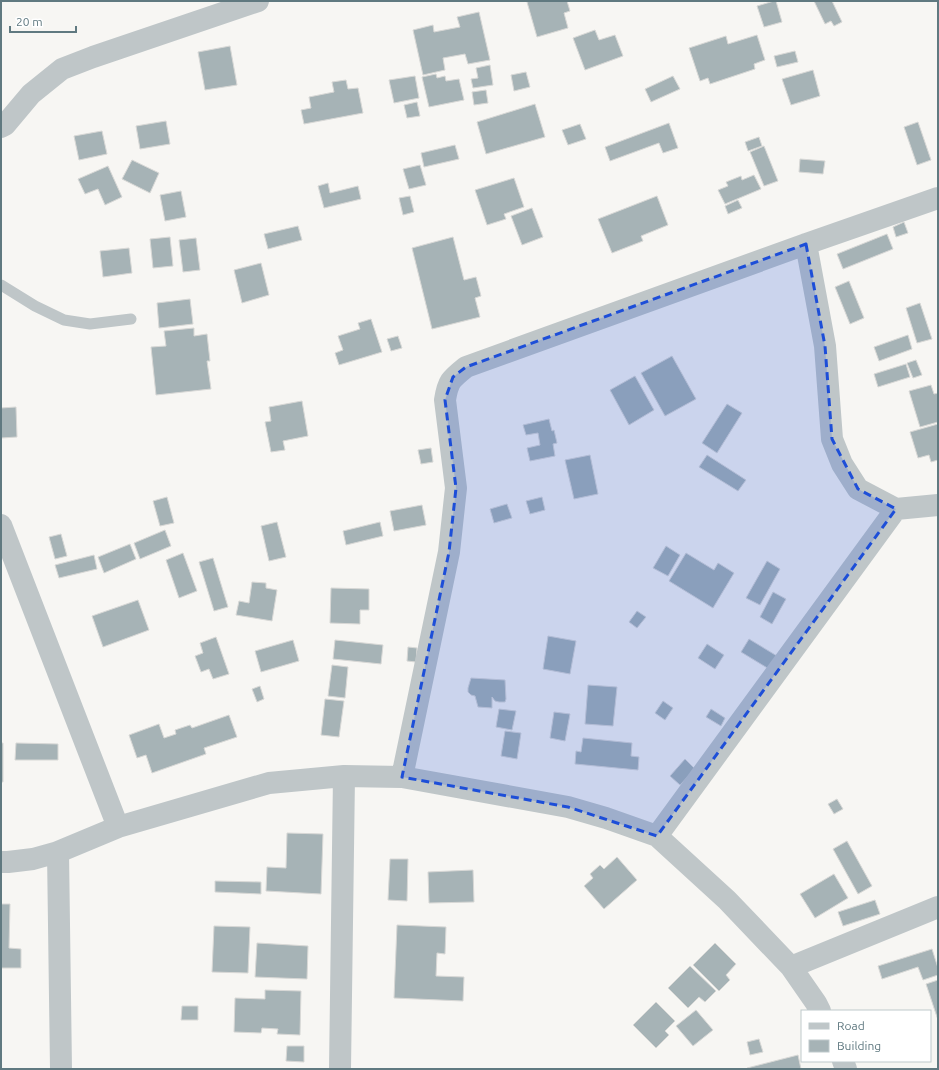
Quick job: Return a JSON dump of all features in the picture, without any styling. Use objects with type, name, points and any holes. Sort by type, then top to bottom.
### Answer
[{"type":"street","points":[[1,127],[5,125],[31,94],[62,69],[258,1]]},
{"type":"street","points":[[402,778],[449,552],[456,488],[445,400],[447,388],[452,377],[466,367],[938,198]]},
{"type":"street","points":[[806,244],[825,346],[832,439],[842,464],[858,489],[896,509],[938,505]]},
{"type":"street","points":[[657,836],[896,509]]},
{"type":"street","points":[[1,525],[118,827]]},
{"type":"street","points":[[340,1069],[344,776]]},
{"type":"street","points":[[1,862],[33,859],[58,852],[118,827],[269,783],[344,776],[402,778],[568,807],[606,818],[657,836],[727,900],[791,967],[820,1010]]},
{"type":"street","points":[[58,852],[61,1069]]},
{"type":"street","points":[[791,967],[938,907]]},
{"type":"lane","points":[[1,285],[35,306],[64,320],[90,324],[131,319]]},
{"type":"highlighted area","points":[[806,244],[825,346],[832,439],[858,489],[896,509],[657,836],[568,807],[402,777],[449,552],[456,488],[445,400],[453,377],[466,367]]},
{"type":"building","points":[[567,1],[570,11],[564,13],[568,28],[537,37],[527,2]]},
{"type":"building","points":[[776,1],[782,22],[764,27],[757,6]]},
{"type":"building","points":[[814,1],[832,1],[842,22],[834,26],[831,21],[825,24]]},
{"type":"building","points":[[479,12],[490,60],[468,64],[465,54],[443,58],[445,70],[423,75],[413,30],[433,25],[434,32],[460,27],[457,17]]},
{"type":"building","points":[[595,30],[599,40],[615,35],[623,56],[585,70],[573,38]]},
{"type":"building","points":[[757,35],[765,60],[754,64],[755,69],[710,84],[708,78],[700,81],[689,48],[726,36],[728,44]]},
{"type":"building","points":[[230,46],[237,85],[205,90],[198,52]]},
{"type":"building","points":[[795,51],[798,62],[777,67],[774,56]]},
{"type":"building","points":[[490,65],[493,85],[473,88],[471,79],[478,78],[476,68]]},
{"type":"building","points":[[813,70],[820,96],[791,105],[782,79]]},
{"type":"building","points":[[526,72],[530,87],[514,91],[511,75]]},
{"type":"building","points":[[436,74],[437,78],[445,76],[446,81],[459,79],[464,100],[429,107],[422,77]]},
{"type":"building","points":[[415,76],[419,98],[394,103],[389,80]]},
{"type":"building","points":[[673,76],[680,89],[651,102],[645,89]]},
{"type":"building","points":[[346,80],[348,89],[358,88],[363,113],[304,124],[301,110],[311,108],[309,97],[334,92],[332,82]]},
{"type":"building","points":[[486,90],[488,103],[474,105],[472,92]]},
{"type":"building","points":[[417,102],[420,116],[407,118],[404,105]]},
{"type":"building","points":[[535,104],[545,137],[486,154],[477,122]]},
{"type":"building","points":[[166,121],[170,144],[140,149],[136,126]]},
{"type":"building","points":[[918,122],[931,160],[917,165],[904,127]]},
{"type":"building","points":[[669,123],[678,148],[663,153],[659,143],[610,161],[605,147]]},
{"type":"building","points":[[580,124],[586,139],[568,145],[562,130]]},
{"type":"building","points":[[102,131],[107,154],[79,160],[74,136]]},
{"type":"building","points":[[759,137],[762,146],[748,151],[745,142]]},
{"type":"building","points":[[455,145],[459,159],[424,167],[421,153]]},
{"type":"building","points":[[764,146],[778,181],[764,186],[750,152]]},
{"type":"building","points":[[800,159],[825,161],[823,174],[799,172]]},
{"type":"building","points":[[132,160],[159,173],[150,193],[122,179]]},
{"type":"building","points":[[420,165],[426,185],[409,189],[403,169]]},
{"type":"building","points":[[108,166],[122,197],[105,205],[98,189],[85,194],[78,179]]},
{"type":"building","points":[[754,175],[761,189],[725,204],[718,190],[728,186],[726,182],[741,176],[742,180]]},
{"type":"building","points":[[514,178],[524,207],[504,214],[506,219],[487,225],[475,190]]},
{"type":"building","points":[[328,183],[330,193],[358,186],[361,199],[324,208],[318,186]]},
{"type":"building","points":[[181,191],[186,217],[165,221],[160,195]]},
{"type":"building","points":[[410,196],[414,212],[403,215],[399,198]]},
{"type":"building","points":[[657,196],[668,225],[641,236],[643,241],[612,253],[598,219]]},
{"type":"building","points":[[738,200],[742,208],[728,214],[725,206]]},
{"type":"building","points":[[532,208],[543,237],[522,245],[511,216]]},
{"type":"building","points":[[904,222],[908,233],[896,237],[893,227]]},
{"type":"building","points":[[298,226],[302,240],[268,249],[264,234]]},
{"type":"building","points":[[887,234],[893,249],[843,269],[837,254]]},
{"type":"building","points":[[170,237],[173,266],[153,268],[150,239]]},
{"type":"building","points":[[453,237],[464,280],[476,277],[481,296],[475,298],[480,317],[432,329],[412,248]]},
{"type":"building","points":[[196,238],[200,270],[183,272],[179,240]]},
{"type":"building","points":[[129,248],[132,273],[103,277],[100,251]]},
{"type":"building","points":[[261,263],[269,295],[242,303],[234,270]]},
{"type":"building","points":[[849,281],[864,318],[850,324],[835,287]]},
{"type":"building","points":[[190,299],[193,324],[159,328],[157,303]]},
{"type":"building","points":[[920,303],[932,339],[917,343],[906,308]]},
{"type":"building","points":[[371,319],[382,352],[339,365],[335,353],[343,350],[338,336],[360,329],[358,323]]},
{"type":"building","points":[[194,328],[194,336],[207,334],[210,361],[207,361],[211,389],[156,395],[151,347],[166,346],[164,331]]},
{"type":"building","points":[[908,335],[912,349],[879,361],[874,347]]},
{"type":"building","points":[[398,336],[402,348],[391,351],[387,339]]},
{"type":"building","points":[[672,356],[696,399],[665,416],[641,373]]},
{"type":"building","points":[[916,360],[922,375],[913,378],[907,363]]},
{"type":"building","points":[[906,364],[910,377],[878,387],[874,374]]},
{"type":"building","points":[[635,376],[654,410],[629,425],[610,390]]},
{"type":"building","points":[[931,385],[934,394],[938,393],[938,422],[920,427],[909,391]]},
{"type":"building","points":[[302,401],[308,436],[283,441],[285,450],[271,452],[265,422],[271,421],[269,407]]},
{"type":"building","points":[[727,404],[742,413],[717,453],[702,443]]},
{"type":"building","points":[[16,407],[17,437],[1,438],[1,408]]},
{"type":"building","points":[[549,419],[552,431],[554,430],[557,443],[553,444],[555,456],[530,461],[527,448],[540,445],[538,433],[526,435],[523,425]]},
{"type":"building","points":[[938,424],[938,460],[931,462],[929,455],[918,458],[910,432]]},
{"type":"building","points":[[431,448],[433,462],[421,464],[418,450]]},
{"type":"building","points":[[590,455],[598,494],[574,499],[565,460]]},
{"type":"building","points":[[707,455],[746,480],[738,491],[699,467]]},
{"type":"building","points":[[167,497],[174,523],[160,526],[153,501]]},
{"type":"building","points":[[542,497],[545,510],[530,514],[526,501]]},
{"type":"building","points":[[507,504],[512,518],[494,523],[490,509]]},
{"type":"building","points":[[422,505],[426,525],[394,531],[390,511]]},
{"type":"building","points":[[277,522],[286,557],[269,561],[261,526]]},
{"type":"building","points":[[380,522],[383,536],[346,545],[343,531]]},
{"type":"building","points":[[165,530],[171,546],[140,559],[134,543]]},
{"type":"building","points":[[61,534],[67,556],[55,559],[49,537]]},
{"type":"building","points":[[130,544],[136,559],[104,573],[98,557]]},
{"type":"building","points":[[666,546],[680,555],[668,576],[653,568]]},
{"type":"building","points":[[183,553],[197,591],[179,598],[166,560]]},
{"type":"building","points":[[686,553],[714,570],[718,563],[734,573],[713,608],[669,581]]},
{"type":"building","points":[[94,555],[97,569],[59,578],[55,565]]},
{"type":"building","points":[[213,558],[228,607],[214,611],[199,562]]},
{"type":"building","points":[[767,561],[780,569],[760,605],[746,598]]},
{"type":"building","points":[[252,582],[266,583],[266,588],[277,590],[272,621],[236,615],[239,601],[249,603]]},
{"type":"building","points":[[331,588],[369,589],[369,610],[360,610],[360,624],[330,623]]},
{"type":"building","points":[[773,592],[786,599],[772,624],[760,617]]},
{"type":"building","points":[[138,600],[149,630],[103,647],[92,616]]},
{"type":"building","points":[[637,611],[646,617],[637,628],[629,622]]},
{"type":"building","points":[[548,636],[576,641],[570,674],[543,669]]},
{"type":"building","points":[[216,637],[229,674],[213,679],[209,669],[201,672],[195,656],[203,653],[200,643]]},
{"type":"building","points":[[749,639],[777,656],[769,669],[741,652]]},
{"type":"building","points":[[293,640],[299,661],[261,672],[255,651]]},
{"type":"building","points":[[335,640],[383,645],[381,664],[333,659]]},
{"type":"building","points":[[707,644],[724,655],[715,669],[698,658]]},
{"type":"building","points":[[408,647],[417,648],[416,662],[407,661]]},
{"type":"building","points":[[332,665],[348,667],[345,698],[328,696]]},
{"type":"building","points":[[471,678],[505,680],[505,702],[495,701],[492,697],[492,708],[478,707],[475,696],[468,692]]},
{"type":"building","points":[[588,685],[617,687],[613,726],[585,724]]},
{"type":"building","points":[[260,686],[264,699],[257,702],[252,689]]},
{"type":"building","points":[[325,699],[344,701],[339,737],[321,735]]},
{"type":"building","points":[[663,701],[673,708],[665,720],[655,713]]},
{"type":"building","points":[[499,709],[516,711],[512,730],[496,727]]},
{"type":"building","points":[[711,709],[725,718],[721,726],[706,717]]},
{"type":"building","points":[[554,712],[570,714],[565,741],[550,738]]},
{"type":"building","points":[[229,715],[237,737],[204,748],[206,754],[152,773],[146,755],[137,758],[129,735],[159,724],[164,738],[176,734],[175,730],[190,725],[192,728]]},
{"type":"building","points":[[505,731],[521,733],[517,759],[501,756]]},
{"type":"building","points":[[583,738],[632,743],[631,756],[639,757],[638,770],[575,764],[576,751],[581,752]]},
{"type":"building","points":[[1,743],[3,743],[3,782],[1,782]]},
{"type":"building","points":[[16,743],[58,744],[58,760],[15,760]]},
{"type":"building","points":[[685,759],[695,769],[680,785],[670,776]]},
{"type":"building","points":[[837,799],[843,809],[834,814],[828,804]]},
{"type":"building","points":[[287,833],[323,834],[321,894],[266,891],[267,867],[286,868]]},
{"type":"building","points":[[847,841],[872,886],[858,894],[833,849]]},
{"type":"building","points":[[617,857],[637,880],[604,909],[584,886],[593,878],[590,874],[600,865],[604,869]]},
{"type":"building","points":[[390,859],[408,859],[407,901],[388,900]]},
{"type":"building","points":[[473,870],[474,902],[429,903],[428,872]]},
{"type":"building","points":[[834,874],[848,898],[815,918],[800,894]]},
{"type":"building","points":[[215,881],[261,882],[261,894],[215,892]]},
{"type":"building","points":[[875,900],[880,914],[843,926],[838,912]]},
{"type":"building","points":[[1,904],[10,904],[9,948],[21,949],[21,968],[1,968]]},
{"type":"building","points":[[397,925],[446,927],[445,954],[437,953],[436,976],[464,977],[463,1001],[394,998]]},
{"type":"building","points":[[214,926],[250,927],[248,973],[212,972]]},
{"type":"building","points":[[257,943],[308,946],[307,979],[255,977]]},
{"type":"building","points":[[715,943],[736,964],[726,975],[730,980],[719,991],[693,965]]},
{"type":"building","points":[[932,949],[938,968],[938,975],[923,980],[918,967],[882,979],[878,966]]},
{"type":"building","points":[[690,966],[716,991],[705,1002],[699,997],[688,1008],[668,988]]},
{"type":"building","points":[[938,980],[938,1020],[926,984]]},
{"type":"building","points":[[265,990],[301,991],[300,1035],[277,1034],[278,1029],[262,1028],[261,1033],[234,1032],[235,998],[265,999]]},
{"type":"building","points":[[656,1002],[675,1021],[665,1031],[669,1035],[656,1048],[633,1025]]},
{"type":"building","points":[[182,1006],[198,1006],[198,1020],[181,1020]]},
{"type":"building","points":[[696,1010],[713,1030],[693,1046],[676,1026]]},
{"type":"building","points":[[759,1039],[763,1052],[750,1055],[747,1042]]},
{"type":"building","points":[[287,1046],[304,1046],[304,1062],[286,1061]]},
{"type":"building","points":[[798,1055],[801,1069],[747,1068]]}]
